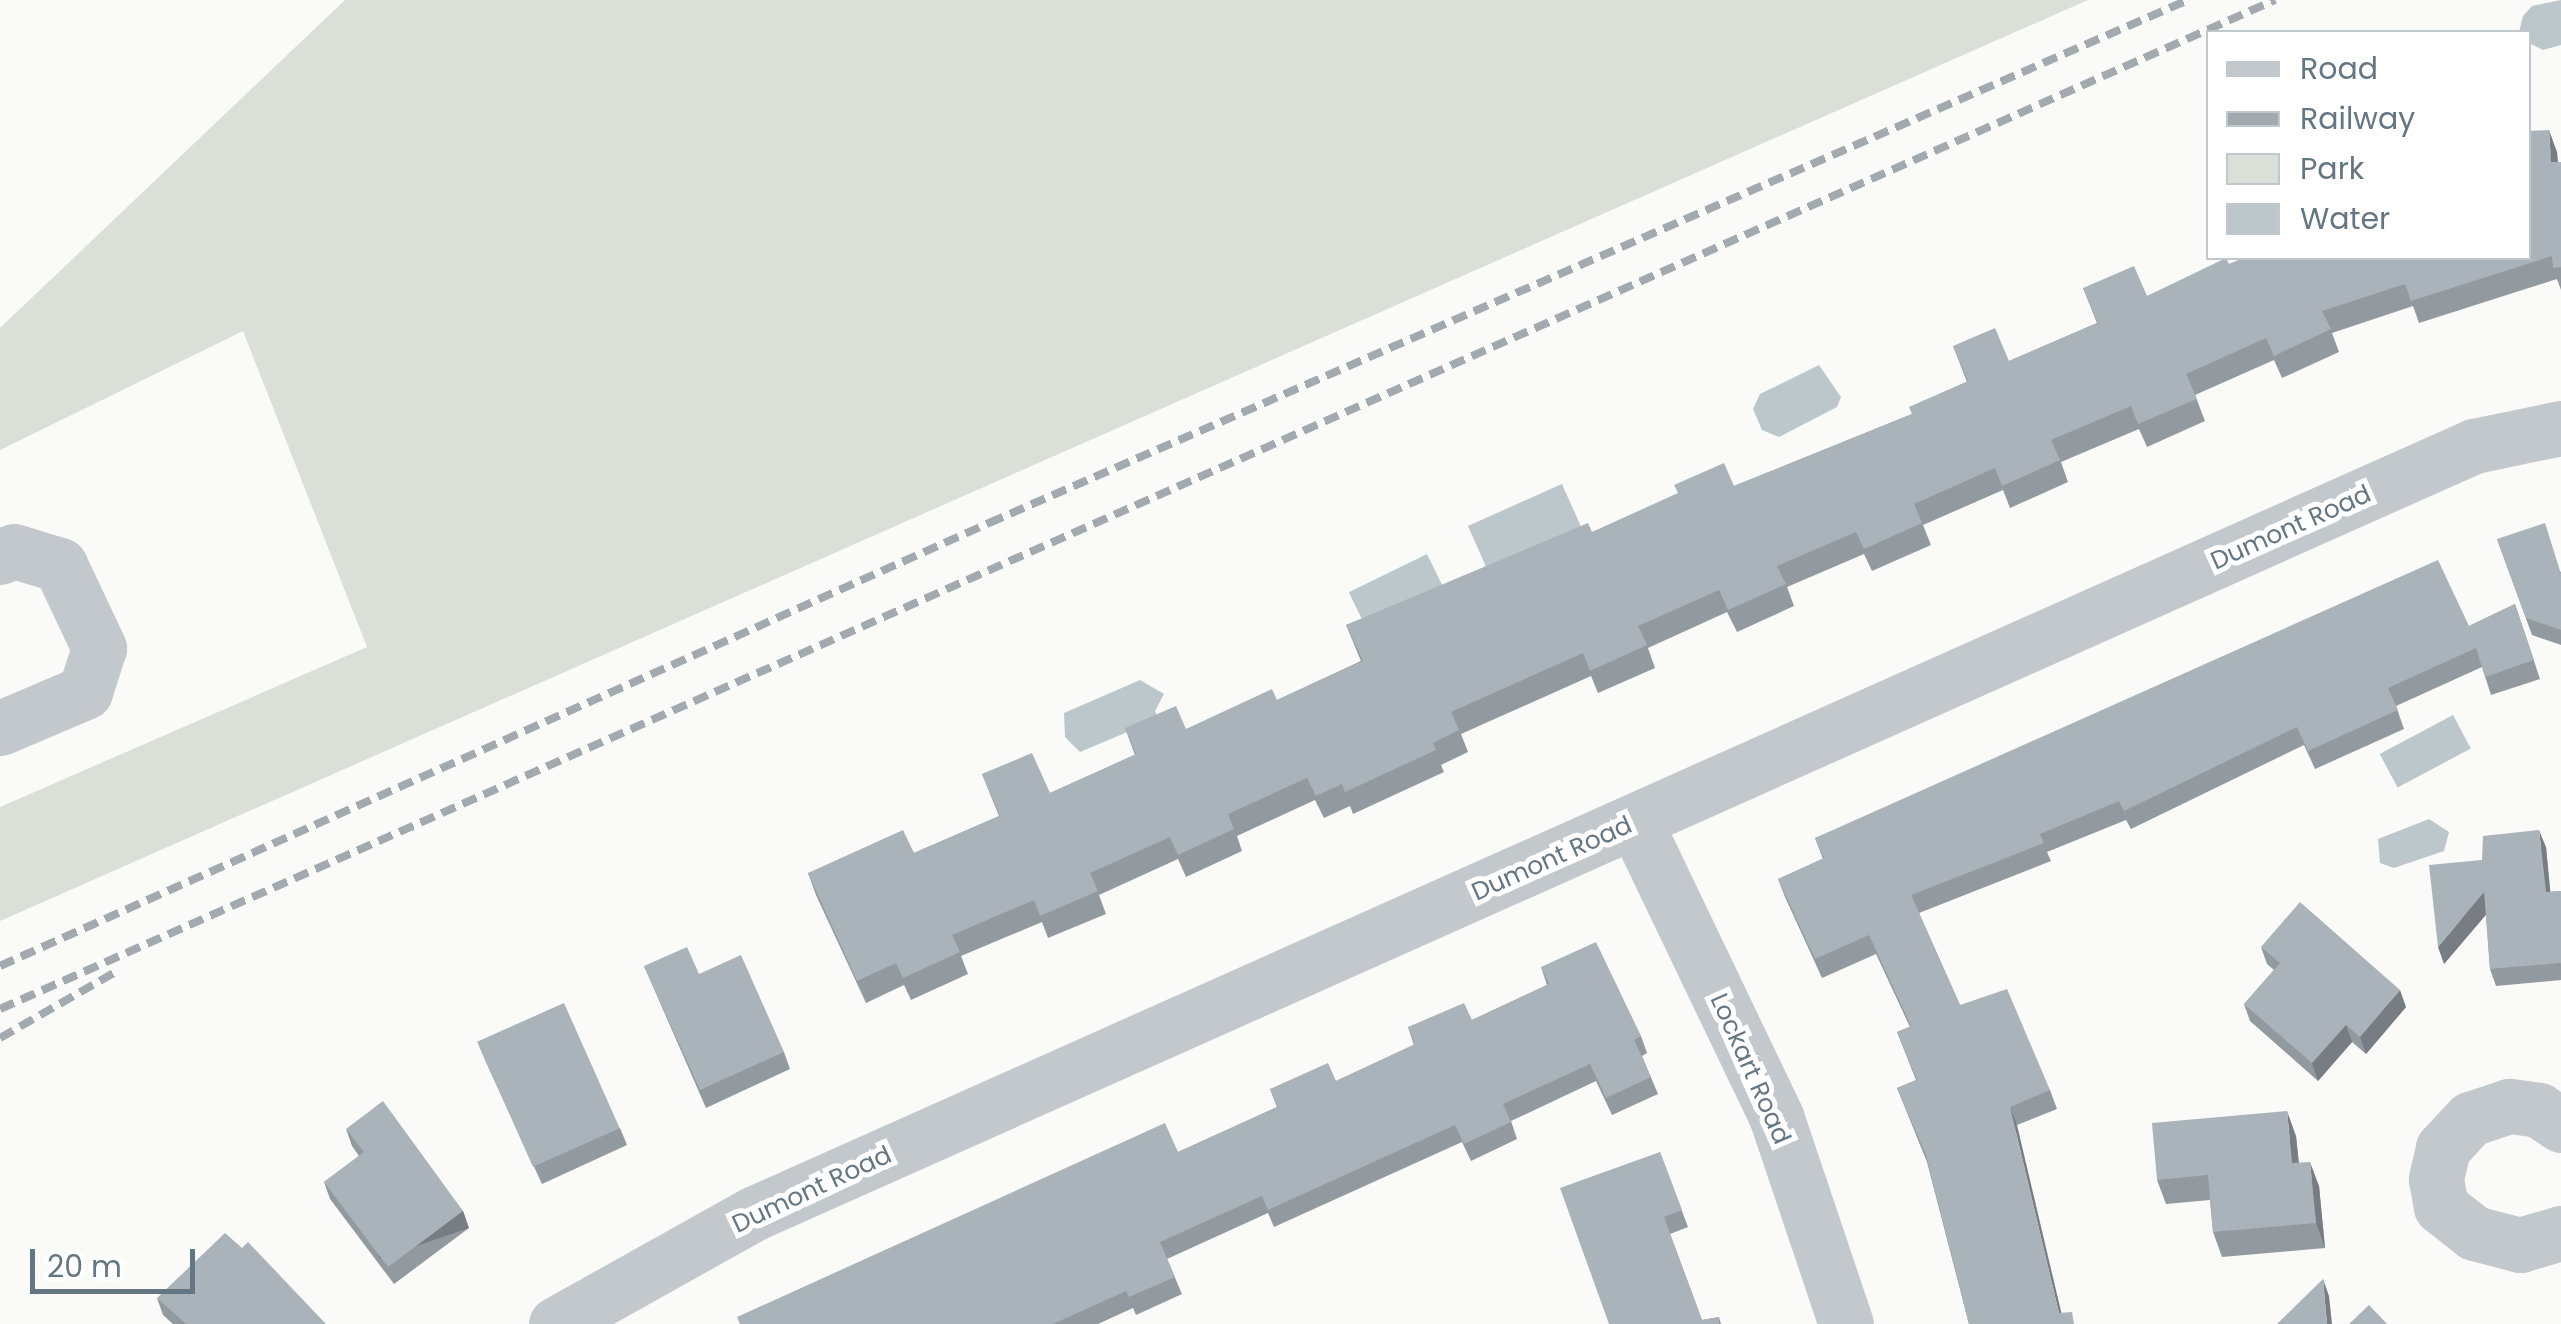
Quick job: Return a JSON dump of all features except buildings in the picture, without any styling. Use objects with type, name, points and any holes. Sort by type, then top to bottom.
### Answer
[{"type":"street","name":"Dumont Road","points":[[556,1324],[755,1214],[2474,446],[2561,428]]},
{"type":"street","points":[[0,557],[14,551],[60,565],[99,648],[85,692],[0,728]]},
{"type":"street","name":"Lockart Road","points":[[1635,822],[1776,1120],[1846,1324]]},
{"type":"street","points":[[2561,1125],[2539,1110],[2509,1106],[2470,1119],[2443,1148],[2436,1179],[2441,1207],[2474,1232],[2520,1244],[2561,1233]]},
{"type":"green space","points":[[345,0],[2088,0],[0,921],[0,807],[367,647],[243,331],[0,450],[0,328]]},
{"type":"water","points":[[2561,0],[2561,45],[2543,50],[2531,44],[2531,30],[2520,30],[2523,16],[2532,6]]},
{"type":"water","points":[[1819,365],[1841,397],[1837,407],[1779,437],[1762,430],[1753,409],[1760,394]]},
{"type":"water","points":[[1562,484],[1584,534],[1490,576],[1468,526]]},
{"type":"water","points":[[1427,554],[1444,589],[1366,627],[1349,592]]},
{"type":"water","points":[[1140,680],[1164,694],[1155,711],[1158,719],[1080,752],[1065,737],[1064,713]]},
{"type":"water","points":[[2453,715],[2471,749],[2398,788],[2380,754]]},
{"type":"water","points":[[2429,819],[2449,832],[2444,851],[2394,868],[2380,863],[2378,839]]},
{"type":"railway","points":[[0,966],[989,523],[2188,0]]},
{"type":"railway","points":[[2207,30],[2275,0]]},
{"type":"railway","points":[[0,1009],[2206,31]]},
{"type":"railway","points":[[0,1038],[117,971]]}]
